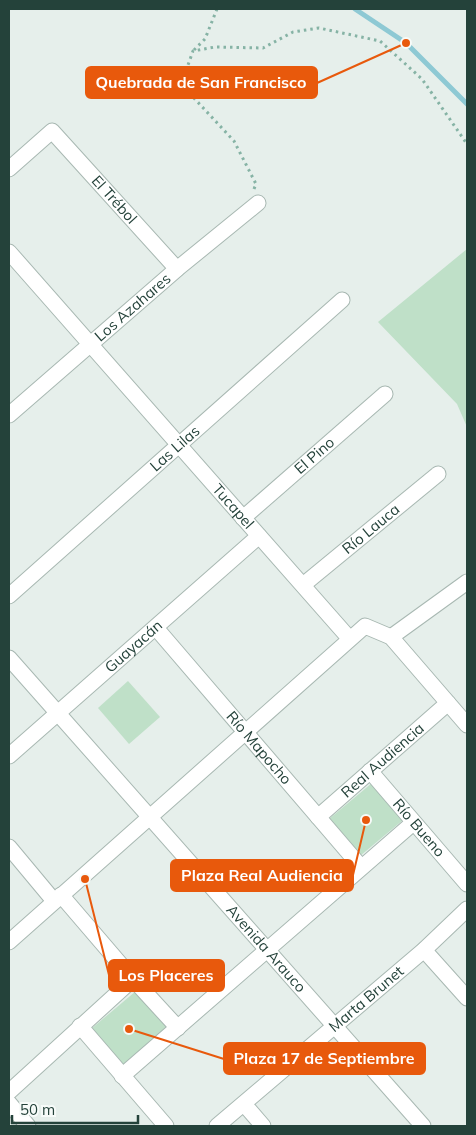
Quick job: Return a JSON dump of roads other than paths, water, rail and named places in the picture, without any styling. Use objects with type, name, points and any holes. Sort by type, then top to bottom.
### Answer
[{"type":"street","name":"El Trébol","points":[[9,169],[52,131],[177,270]]},
{"type":"street","name":"Los Azahares","points":[[9,415],[90,344],[258,203]]},
{"type":"street","name":"Tucapel","points":[[9,252],[349,638]]},
{"type":"street","name":"Las Lilas","points":[[9,596],[342,300]]},
{"type":"street","name":"El Pino","points":[[243,518],[385,394]]},
{"type":"street","name":"Río Lauca","points":[[303,585],[438,474]]},
{"type":"street","name":"Guayacán","points":[[9,756],[259,536]]},
{"type":"street","points":[[391,637],[467,582]]},
{"type":"street","points":[[9,942],[244,731],[365,626],[391,637],[448,703],[466,720]]},
{"type":"street","name":"Río Mapocho","points":[[156,628],[361,867]]},
{"type":"street","name":"Avenida Arauco","points":[[9,658],[423,1126]]},
{"type":"street","name":"Real Audiencia","points":[[318,817],[448,703]]},
{"type":"street","name":"Río Bueno","points":[[370,772],[467,884]]},
{"type":"street","points":[[122,1076],[413,823]]},
{"type":"street","points":[[9,848],[178,1028]]},
{"type":"street","name":"Marta Brunet","points":[[218,1126],[424,950],[467,909]]},
{"type":"street","points":[[424,950],[467,998]]},
{"type":"street","points":[[9,1092],[133,979]]},
{"type":"street","points":[[80,1026],[166,1126]]},
{"type":"street","points":[[9,1103],[28,1126]]},
{"type":"street","points":[[244,1104],[263,1126]]},
{"type":"waterway","points":[[355,9],[406,43],[467,104]]},
{"type":"place","name":"Quebrada de San Francisco","points":[[406,43]]},
{"type":"place","name":"Plaza Real Audiencia","points":[[366,820]]},
{"type":"place","name":"Los Placeres","points":[[85,879]]},
{"type":"place","name":"Plaza 17 de Septiembre","points":[[129,1029]]}]
